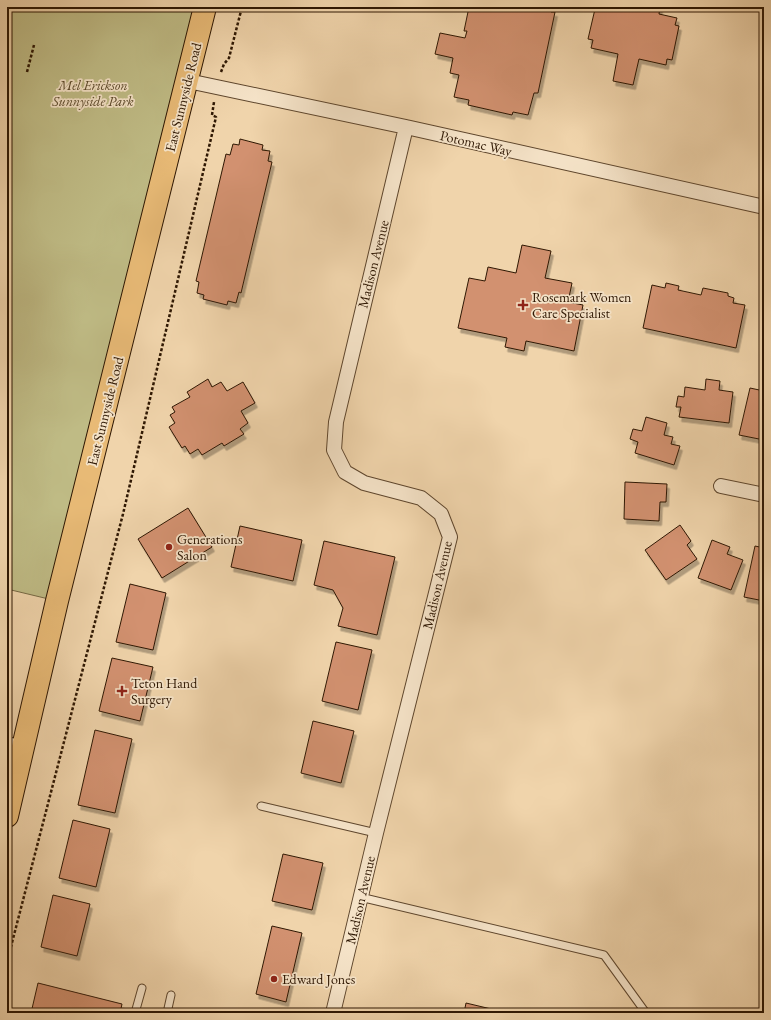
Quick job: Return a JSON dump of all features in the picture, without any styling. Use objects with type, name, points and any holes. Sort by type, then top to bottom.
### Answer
[{"type":"main road","name":"East Sunnyside Road","points":[[7,816],[15,746],[58,601],[205,7]]},
{"type":"street","name":"Potomac Way","points":[[188,80],[764,207]]},
{"type":"street","name":"Madison Avenue","points":[[333,1013],[360,897],[450,537],[441,514],[421,498],[364,483],[345,472],[334,450],[336,419],[406,127]]},
{"type":"street","points":[[721,486],[764,495]]},
{"type":"lane","points":[[260,806],[376,833]]},
{"type":"lane","points":[[360,897],[604,955],[646,1013]]},
{"type":"lane","points":[[136,1013],[142,988]]},
{"type":"lane","points":[[167,1013],[172,995]]},
{"type":"path","points":[[224,64],[229,58],[242,7]]},
{"type":"path","points":[[28,72],[34,45]]},
{"type":"path","points":[[7,962],[124,506],[216,117],[212,115]]},
{"type":"green space","name":"Mel Erickson Sunnyside Park","points":[[7,7],[203,7],[57,601],[7,589]]},
{"type":"building","points":[[469,7],[549,7],[552,8],[551,12],[555,12],[538,93],[534,93],[528,115],[513,112],[512,115],[468,105],[469,100],[454,97],[459,75],[450,73],[453,58],[435,54],[440,33],[465,38],[467,31],[464,31]]},
{"type":"building","points":[[599,7],[660,7],[659,14],[677,18],[675,25],[679,26],[672,60],[667,59],[666,65],[639,59],[633,85],[613,81],[618,54],[591,48],[593,40],[588,39],[595,9],[599,10]]},
{"type":"building","points":[[240,139],[263,145],[262,150],[270,151],[268,161],[272,162],[241,293],[239,292],[236,303],[228,301],[227,305],[203,299],[204,295],[197,293],[199,282],[196,281],[226,154],[230,155],[233,144],[239,145]]},
{"type":"building","points":[[522,245],[551,251],[545,278],[572,283],[568,302],[583,305],[574,351],[526,341],[524,351],[505,347],[507,338],[458,328],[469,278],[485,281],[488,267],[516,273]]},
{"type":"building","points":[[666,283],[679,286],[678,290],[701,295],[703,288],[728,293],[728,296],[734,298],[733,303],[745,305],[736,348],[643,328],[652,285],[665,288]]},
{"type":"building","points":[[208,379],[212,387],[221,382],[227,391],[243,382],[255,403],[241,411],[248,423],[240,429],[244,434],[224,446],[222,443],[202,455],[198,449],[190,454],[185,446],[182,448],[169,427],[175,423],[170,415],[175,412],[172,407],[190,397],[187,392]]},
{"type":"building","points":[[706,379],[720,381],[719,390],[733,392],[729,423],[679,417],[681,407],[676,407],[678,396],[684,397],[685,387],[705,390]]},
{"type":"building","points":[[750,388],[764,391],[764,440],[739,435]]},
{"type":"building","points":[[646,417],[667,423],[664,435],[673,437],[671,444],[680,446],[674,465],[635,453],[638,442],[630,439],[633,429],[642,431]]},
{"type":"building","points":[[625,482],[667,484],[666,502],[660,502],[659,521],[624,519]]},
{"type":"building","points":[[188,508],[212,547],[162,578],[138,539]]},
{"type":"building","points":[[680,525],[691,541],[687,545],[697,559],[666,580],[645,550]]},
{"type":"building","points":[[240,526],[302,540],[293,581],[231,567]]},
{"type":"building","points":[[712,540],[730,547],[727,554],[743,560],[731,590],[698,578]]},
{"type":"building","points":[[324,541],[395,557],[377,635],[338,626],[343,608],[333,590],[314,585]]},
{"type":"building","points":[[755,546],[764,548],[764,601],[744,597]]},
{"type":"building","points":[[130,584],[166,593],[153,650],[116,642]]},
{"type":"building","points":[[336,642],[372,650],[358,710],[322,701]]},
{"type":"building","points":[[112,658],[153,667],[140,721],[99,711]]},
{"type":"building","points":[[313,721],[354,731],[341,783],[301,773]]},
{"type":"building","points":[[95,730],[132,739],[115,813],[78,805]]},
{"type":"building","points":[[73,820],[110,829],[96,887],[59,878]]},
{"type":"building","points":[[283,854],[323,863],[312,910],[272,901]]},
{"type":"building","points":[[53,895],[90,904],[77,956],[41,947]]},
{"type":"building","points":[[272,926],[302,933],[286,1002],[256,994]]},
{"type":"building","points":[[38,983],[122,1004],[120,1013],[31,1013]]},
{"type":"building","points":[[466,1003],[508,1013],[464,1013]]},
{"type":"place","name":"Rosemark Women Care Specialist","points":[[523,305]]},
{"type":"place","name":"Generations Salon","points":[[169,547]]},
{"type":"place","name":"Teton Hand Surgery","points":[[122,691]]},
{"type":"place","name":"Edward Jones","points":[[274,979]]}]
